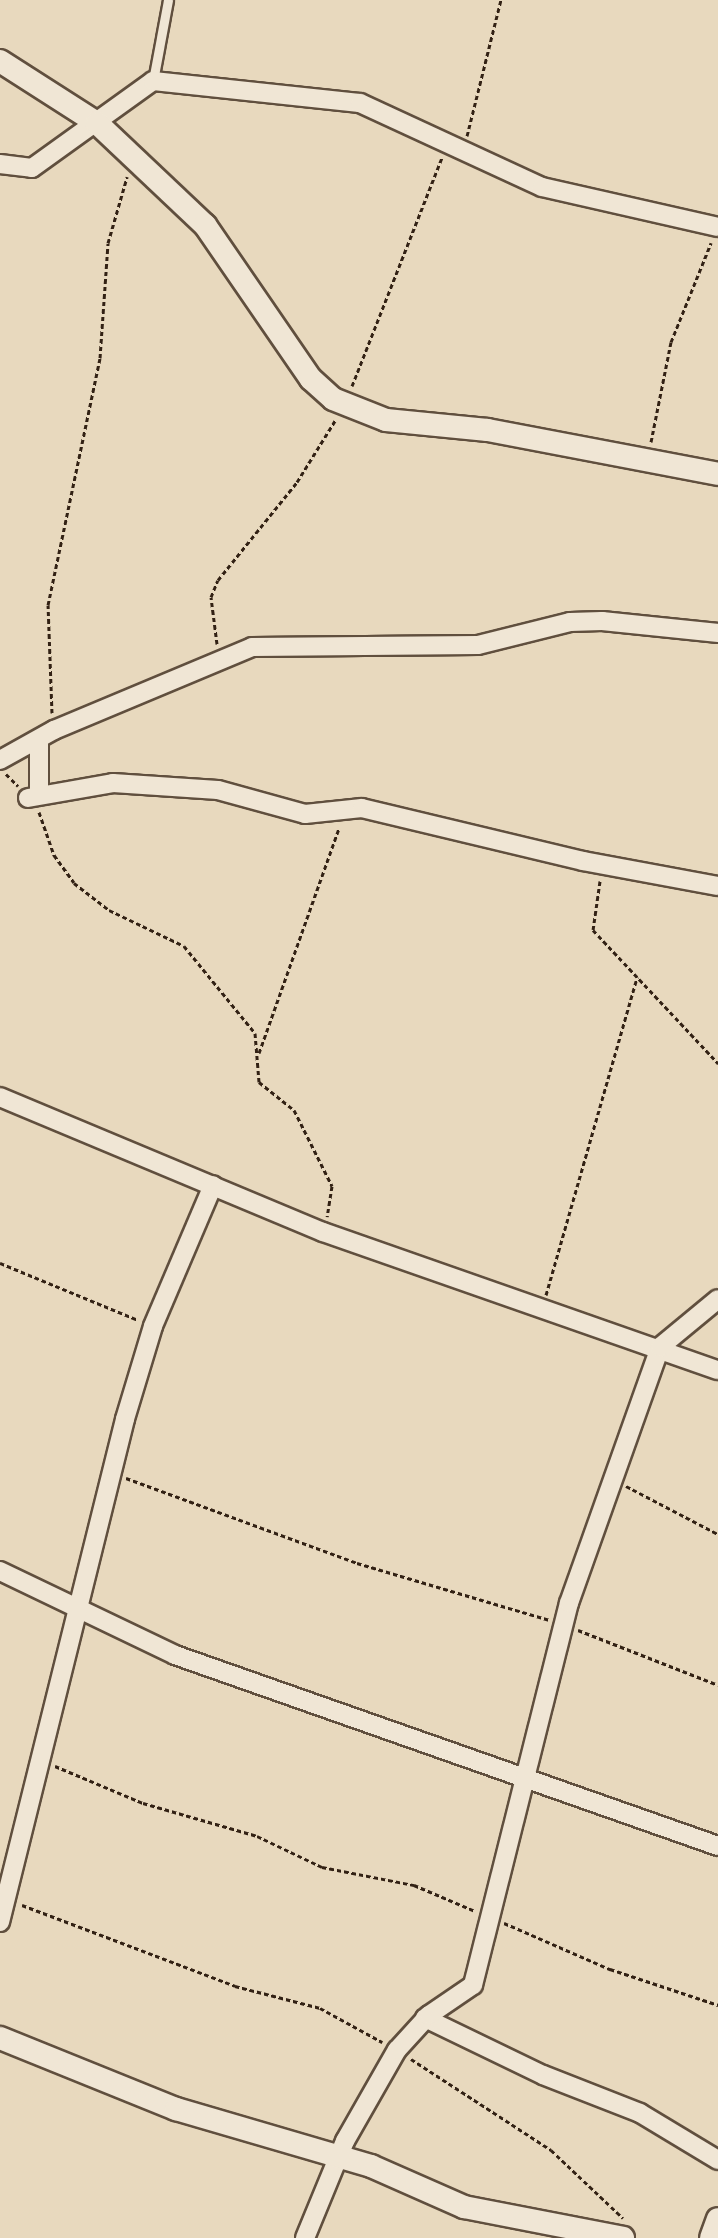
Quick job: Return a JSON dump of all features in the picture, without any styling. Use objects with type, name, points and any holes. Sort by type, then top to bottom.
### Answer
[{"type":"street","points":[[0,61],[97,123],[134,155],[206,225],[311,379],[333,399],[376,418],[488,430],[718,474]]},
{"type":"street","points":[[0,164],[32,168],[153,81],[360,103],[542,187],[717,227]]},
{"type":"street","points":[[0,760],[46,734],[252,647],[478,645],[570,622],[602,621],[718,633]]},
{"type":"street","points":[[46,734],[33,796],[113,783],[218,790],[305,814],[346,811],[390,812],[603,865],[718,886]]},
{"type":"street","points":[[0,1097],[323,1232],[660,1347],[718,1370]]},
{"type":"street","points":[[0,1922],[113,1473],[153,1326],[213,1185]]},
{"type":"street","points":[[305,2238],[340,2156],[397,2050],[425,2018],[473,1985],[492,1918],[564,1624],[660,1347],[718,1299]]},
{"type":"street","points":[[0,1571],[175,1655],[718,1846]]},
{"type":"street","points":[[425,2018],[543,2075],[640,2113],[718,2160]]},
{"type":"street","points":[[0,2038],[176,2109],[340,2156],[464,2207],[626,2231]]},
{"type":"street","points":[[711,2238],[718,2219]]},
{"type":"lane","points":[[153,81],[168,0]]},
{"type":"path","points":[[463,152],[501,0]]},
{"type":"path","points":[[46,734],[48,605],[100,358],[108,243],[134,155]]},
{"type":"path","points":[[647,460],[671,342],[694,296],[717,227]]},
{"type":"path","points":[[0,769],[33,796],[54,855],[75,883],[109,910],[184,946],[255,1033],[259,1082],[294,1110],[332,1186],[323,1232]]},
{"type":"path","points":[[258,1055],[346,811]]},
{"type":"path","points":[[603,865],[592,930],[718,1063]]},
{"type":"path","points":[[542,1308],[637,977]]},
{"type":"path","points":[[0,1263],[153,1326]]},
{"type":"path","points":[[113,1473],[357,1563],[564,1624],[718,1685]]},
{"type":"path","points":[[615,1480],[718,1534]]},
{"type":"path","points":[[42,1762],[142,1803],[257,1836],[322,1867],[414,1885],[610,1969],[718,2005]]},
{"type":"path","points":[[6,1899],[235,1986],[320,2008],[397,2050],[551,2150],[626,2231]]}]
